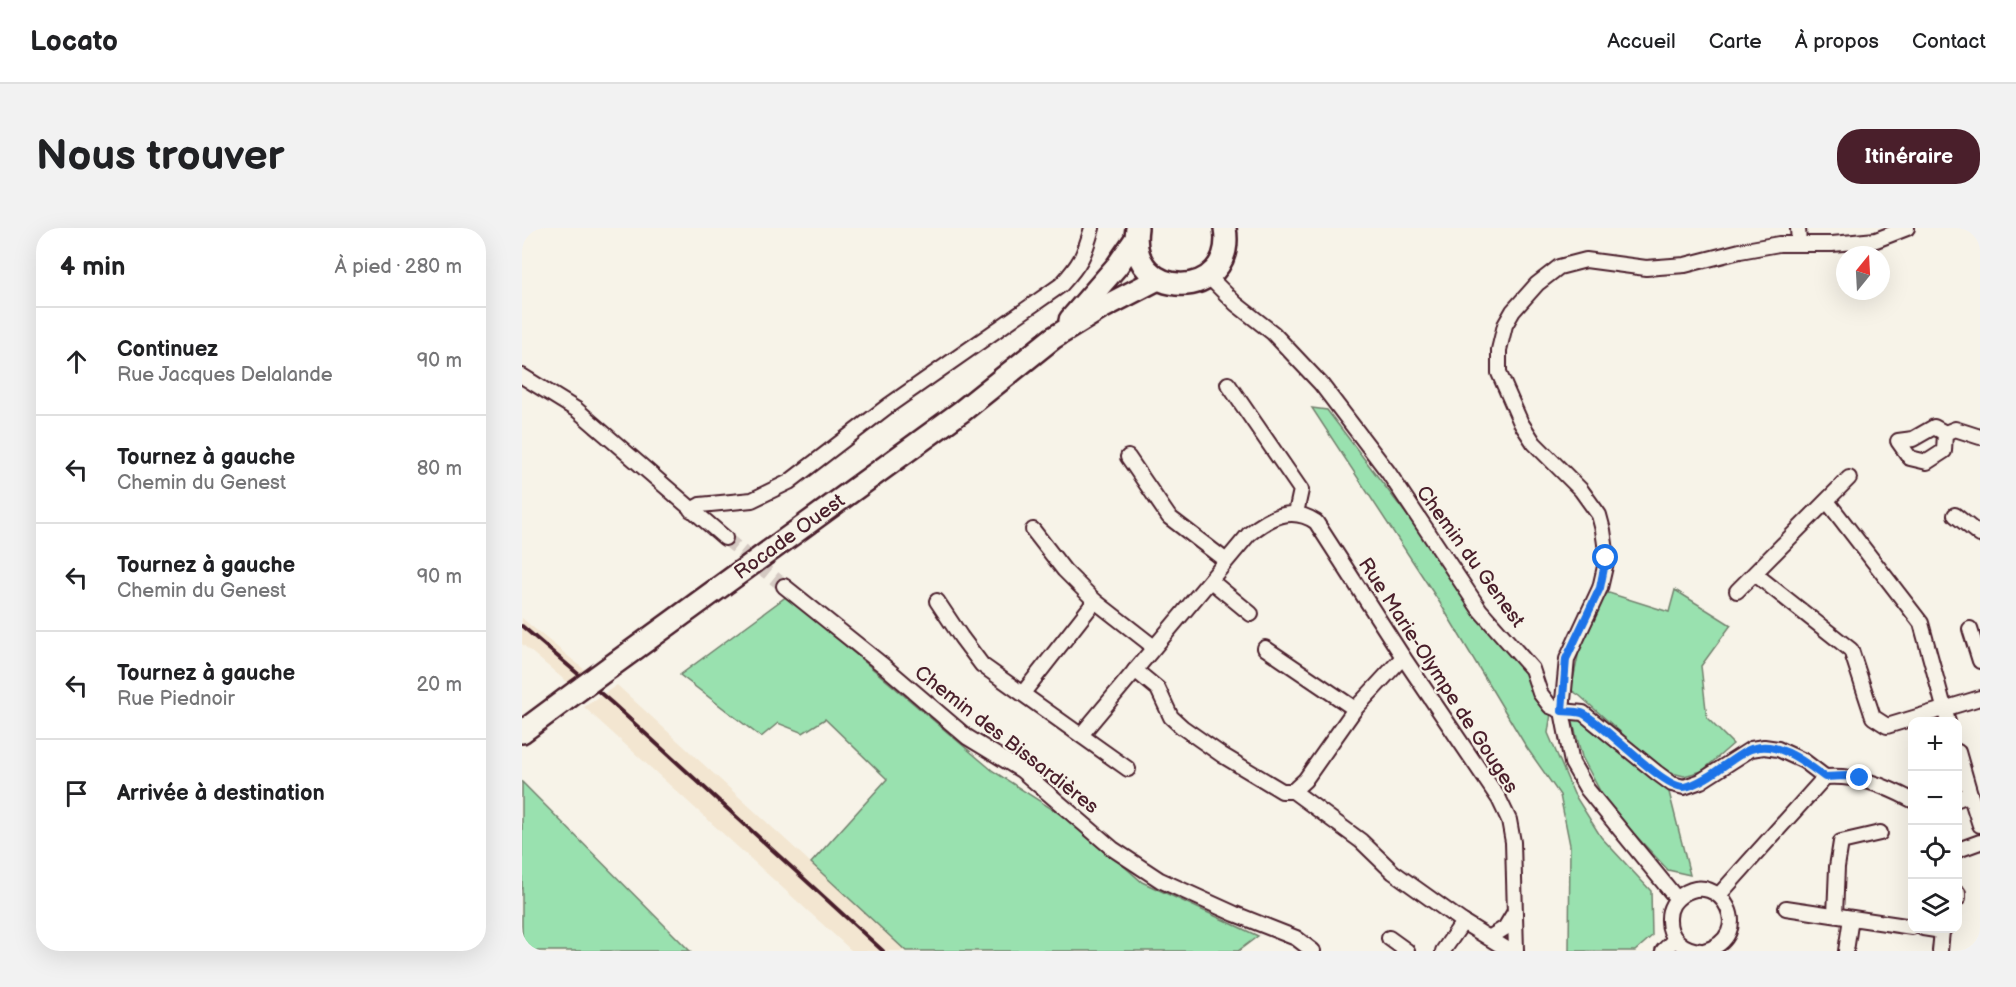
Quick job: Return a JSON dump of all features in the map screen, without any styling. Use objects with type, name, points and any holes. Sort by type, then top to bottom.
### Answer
[{"type":"main road","points":[[1136,234],[1138,255],[1146,269],[1158,279],[1170,284],[1184,285],[1208,276],[1218,266],[1225,254],[1232,232]]},
{"type":"main road","name":"Rocade Ouest","points":[[1053,338],[1116,266],[1136,234]]},
{"type":"main road","name":"Rocade Ouest","points":[[525,728],[962,411],[1053,338],[1100,309],[1158,279]]},
{"type":"street","points":[[691,510],[700,505],[752,500],[789,482],[888,406],[1061,285],[1079,266],[1092,228]]},
{"type":"street","points":[[1798,228],[1799,244]]},
{"type":"street","points":[[1677,899],[1587,789],[1572,763],[1562,711],[1566,659],[1600,588],[1606,558],[1603,530],[1599,515],[1581,490],[1533,443],[1521,423],[1499,373],[1499,350],[1505,325],[1513,311],[1537,284],[1559,267],[1586,260],[1646,268],[1685,265],[1779,244],[1832,244],[1876,240],[1907,228]]},
{"type":"street","name":"Chemin du Genest","points":[[1208,276],[1236,304],[1273,333],[1321,384],[1388,472],[1480,610],[1532,669],[1544,701],[1550,706],[1562,711],[1583,713],[1672,784],[1684,787],[1701,781],[1751,749],[1764,747],[1778,749],[1804,761],[1825,777]]},
{"type":"street","points":[[522,376],[577,411],[725,538]]},
{"type":"street","points":[[1081,735],[1249,534],[1268,520],[1296,513],[1301,490],[1228,384]]},
{"type":"street","points":[[1945,433],[1955,429],[1980,437]]},
{"type":"street","points":[[1128,457],[1169,517],[1226,560]]},
{"type":"street","points":[[1737,591],[1849,478]]},
{"type":"street","points":[[1827,501],[1920,623],[1946,715]]},
{"type":"street","name":"Rue Marie-Olympe de Gouges","points":[[1296,513],[1316,522],[1403,657],[1500,799],[1509,820],[1513,842],[1516,951]]},
{"type":"street","points":[[1955,515],[1980,535]]},
{"type":"street","points":[[1033,530],[1064,570],[1095,601],[1154,647]]},
{"type":"street","points":[[1755,574],[1851,650],[1873,717],[1887,726],[1946,715],[1980,698]]},
{"type":"street","points":[[1211,581],[1251,614]]},
{"type":"street","name":"Chemin des Bissardières","points":[[784,586],[884,666],[967,737],[1021,770],[1113,849],[1160,880],[1296,938],[1313,951]]},
{"type":"street","points":[[937,601],[982,665],[1128,769]]},
{"type":"street","points":[[1023,693],[1095,601]]},
{"type":"street","points":[[1970,629],[1980,661]]},
{"type":"street","points":[[1265,648],[1355,709]]},
{"type":"street","points":[[1135,670],[1158,689],[1171,717],[1196,738],[1282,791],[1293,790],[1305,780],[1355,709],[1403,657]]},
{"type":"street","points":[[1961,771],[1964,796],[1980,825]]},
{"type":"street","points":[[1719,895],[1825,777],[1860,778],[1908,798]]},
{"type":"street","points":[[1293,790],[1360,841],[1393,872],[1462,922],[1510,951]]},
{"type":"street","points":[[1835,915],[1837,867],[1841,842],[1880,833]]},
{"type":"street","points":[[1962,849],[1980,842]]},
{"type":"street","points":[[1692,890],[1711,891],[1719,895],[1725,902],[1731,918],[1726,947],[1693,951],[1683,946],[1675,939],[1669,923],[1672,906],[1677,899],[1692,890]]},
{"type":"street","points":[[1786,908],[1908,926]]},
{"type":"street","points":[[1489,938],[1505,928],[1514,913]]},
{"type":"street","points":[[1846,951],[1851,918]]},
{"type":"street","points":[[1443,951],[1462,922]]},
{"type":"street","points":[[1940,951],[1943,933]]},
{"type":"street","points":[[1389,938],[1407,951]]},
{"type":"street","points":[[1663,951],[1675,939]]},
{"type":"shaded area","points":[[522,618],[585,670],[568,683],[522,644]]},
{"type":"shaded area","points":[[617,685],[906,951],[852,951],[584,707]]},
{"type":"green space","points":[[1312,408],[1327,410],[1524,669],[1551,713],[1548,733],[1574,794],[1601,837],[1651,891],[1652,936],[1635,951],[1569,951],[1570,845],[1560,795],[1527,748],[1440,603]]},
{"type":"green space","points":[[1675,590],[1731,625],[1701,666],[1707,718],[1733,744],[1702,771],[1684,776],[1664,771],[1571,690],[1580,646],[1601,596],[1609,593],[1669,612]]},
{"type":"green space","points":[[787,596],[993,771],[1077,825],[1142,882],[1258,936],[1238,951],[906,951],[811,863],[887,779],[825,719],[803,733],[778,723],[761,737],[680,675]]},
{"type":"green space","points":[[1571,715],[1580,716],[1668,788],[1690,875],[1668,870],[1608,806],[1582,757]]},
{"type":"green space","points":[[522,782],[690,951],[522,951]]},
{"type":"tunnel","points":[[725,538],[784,586]]},
{"type":"railway","points":[[522,626],[612,703],[883,951]]},
{"type":"route","points":[[1606,558],[1600,588],[1566,659],[1562,711],[1583,713],[1672,784],[1684,787],[1701,781],[1751,749],[1764,747],[1778,749],[1804,761],[1825,777],[1860,778]]}]
